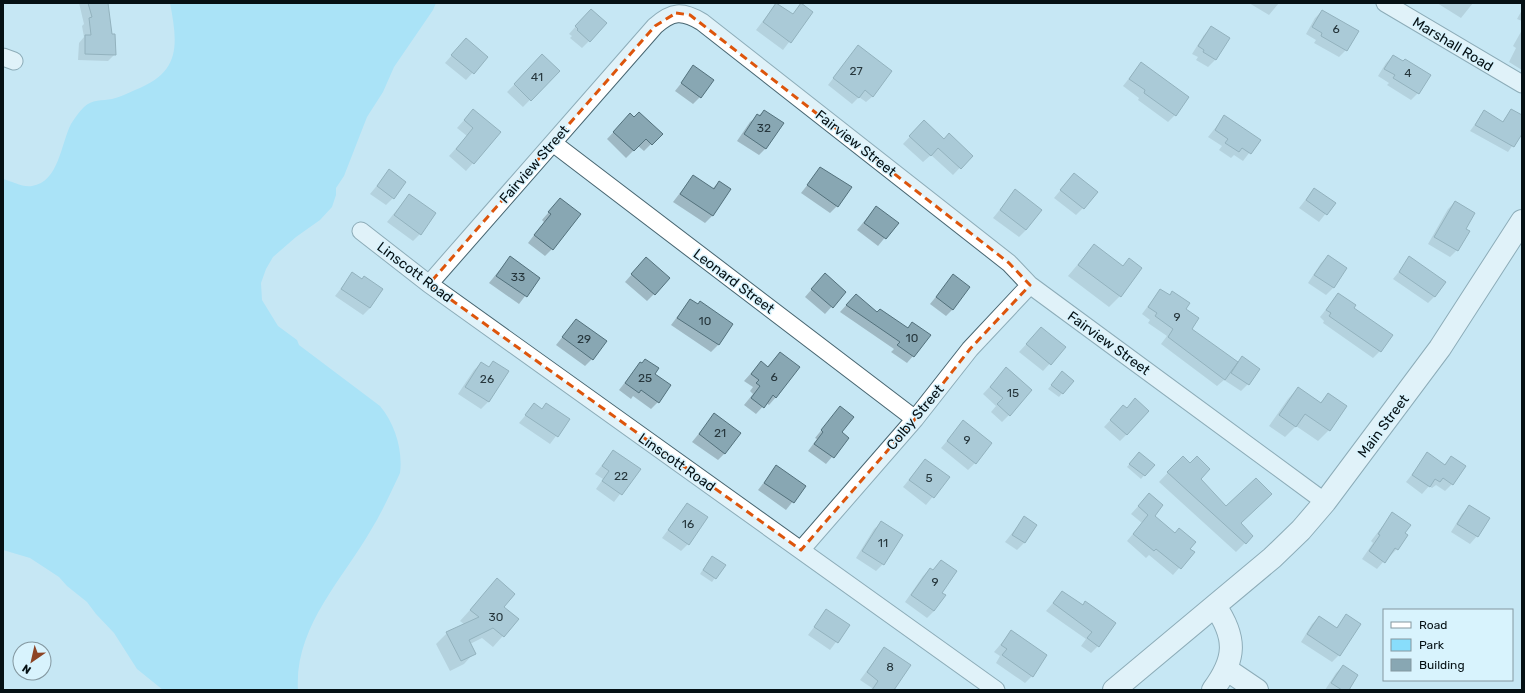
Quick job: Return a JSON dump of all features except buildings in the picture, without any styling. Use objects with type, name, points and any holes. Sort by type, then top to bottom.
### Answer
[{"type":"main road","name":"Main Street","points":[[1114,690],[1161,649],[1272,558],[1301,530],[1325,502],[1440,348],[1522,221]]},
{"type":"main road","points":[[1213,690],[1226,669],[1231,651],[1230,636],[1226,622],[1215,606]]},
{"type":"main road","points":[[1226,669],[1257,690]]},
{"type":"street","name":"Marshall Road","points":[[1385,3],[1522,84]]},
{"type":"street","name":"Fairview Street","points":[[429,284],[655,26],[666,17],[676,13],[690,15],[702,22],[1009,263],[1030,285],[1325,502]]},
{"type":"street","name":"Leonard Street","points":[[553,143],[915,419]]},
{"type":"street","name":"Linscott Road","points":[[361,231],[429,284],[996,690]]},
{"type":"street","name":"Colby Street","points":[[800,550],[915,419],[970,349],[1030,285]]},
{"type":"highlighted area","points":[[676,13],[690,15],[1009,263],[1030,285],[970,349],[915,419],[801,550],[429,284],[655,26]]},
{"type":"green space","points":[[170,3],[436,3],[433,10],[394,67],[383,92],[367,117],[344,176],[336,188],[336,195],[332,207],[320,220],[296,237],[273,257],[266,269],[261,283],[262,300],[278,326],[297,340],[299,345],[380,406],[394,429],[399,446],[401,464],[400,473],[383,509],[359,549],[334,586],[312,625],[304,646],[299,667],[298,690],[163,690],[137,669],[114,633],[87,602],[67,586],[59,577],[30,558],[3,550],[3,179],[25,186],[32,186],[41,183],[54,170],[71,124],[87,104],[94,101],[112,99],[124,95],[150,83],[161,75],[173,56],[175,44]]}]
